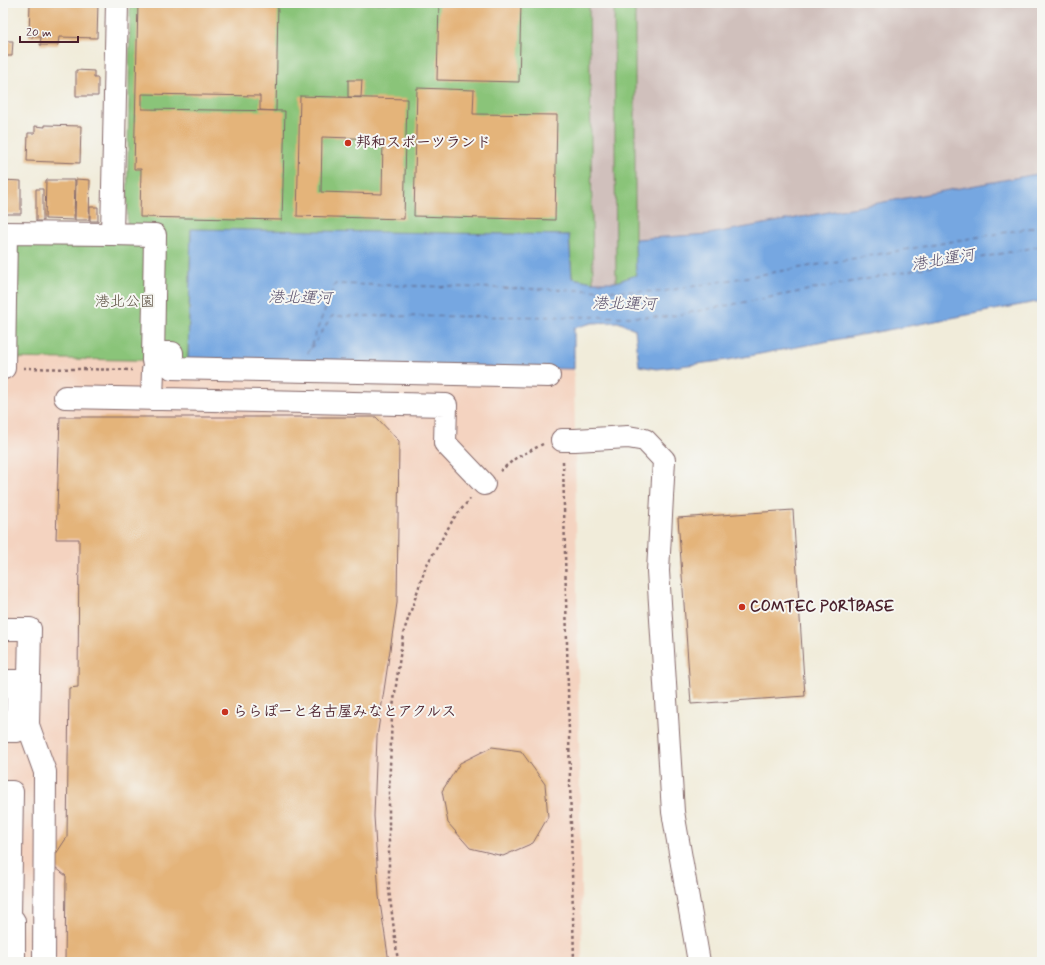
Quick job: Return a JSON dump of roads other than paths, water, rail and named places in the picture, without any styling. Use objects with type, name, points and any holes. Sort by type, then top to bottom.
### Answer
[{"type":"street","points":[[112,234],[117,3]]},
{"type":"street","points":[[4,368],[5,233],[155,235],[152,399]]},
{"type":"street","points":[[153,361],[172,353],[172,368],[549,376]]},
{"type":"street","points":[[64,397],[446,405],[445,443],[484,484]]},
{"type":"street","points":[[562,440],[628,437],[645,440],[664,460],[658,571],[673,812],[699,962]]},
{"type":"street","points":[[3,629],[30,629],[28,725],[44,772],[44,962]]},
{"type":"street","points":[[3,681],[18,681],[17,731],[3,731]]},
{"type":"street","points":[[3,792],[12,792],[6,916],[14,921],[14,962]]},
{"type":"water","name":"港北運河","points":[[1042,173],[1042,301],[728,360],[657,369],[639,366],[635,329],[618,322],[592,323],[574,328],[574,369],[188,361],[191,229],[569,235],[572,278],[593,282],[616,282],[636,275],[635,239],[709,234]]},
{"type":"place","name":"邦和スポーツランド","points":[[348,143]]},
{"type":"place","name":"COMTEC PORTBASE","points":[[742,607]]},
{"type":"place","name":"ららぽーと名古屋みなとアクルス","points":[[225,712]]},
{"type":"park label","name":"港北公園","points":[[125,302]]}]
